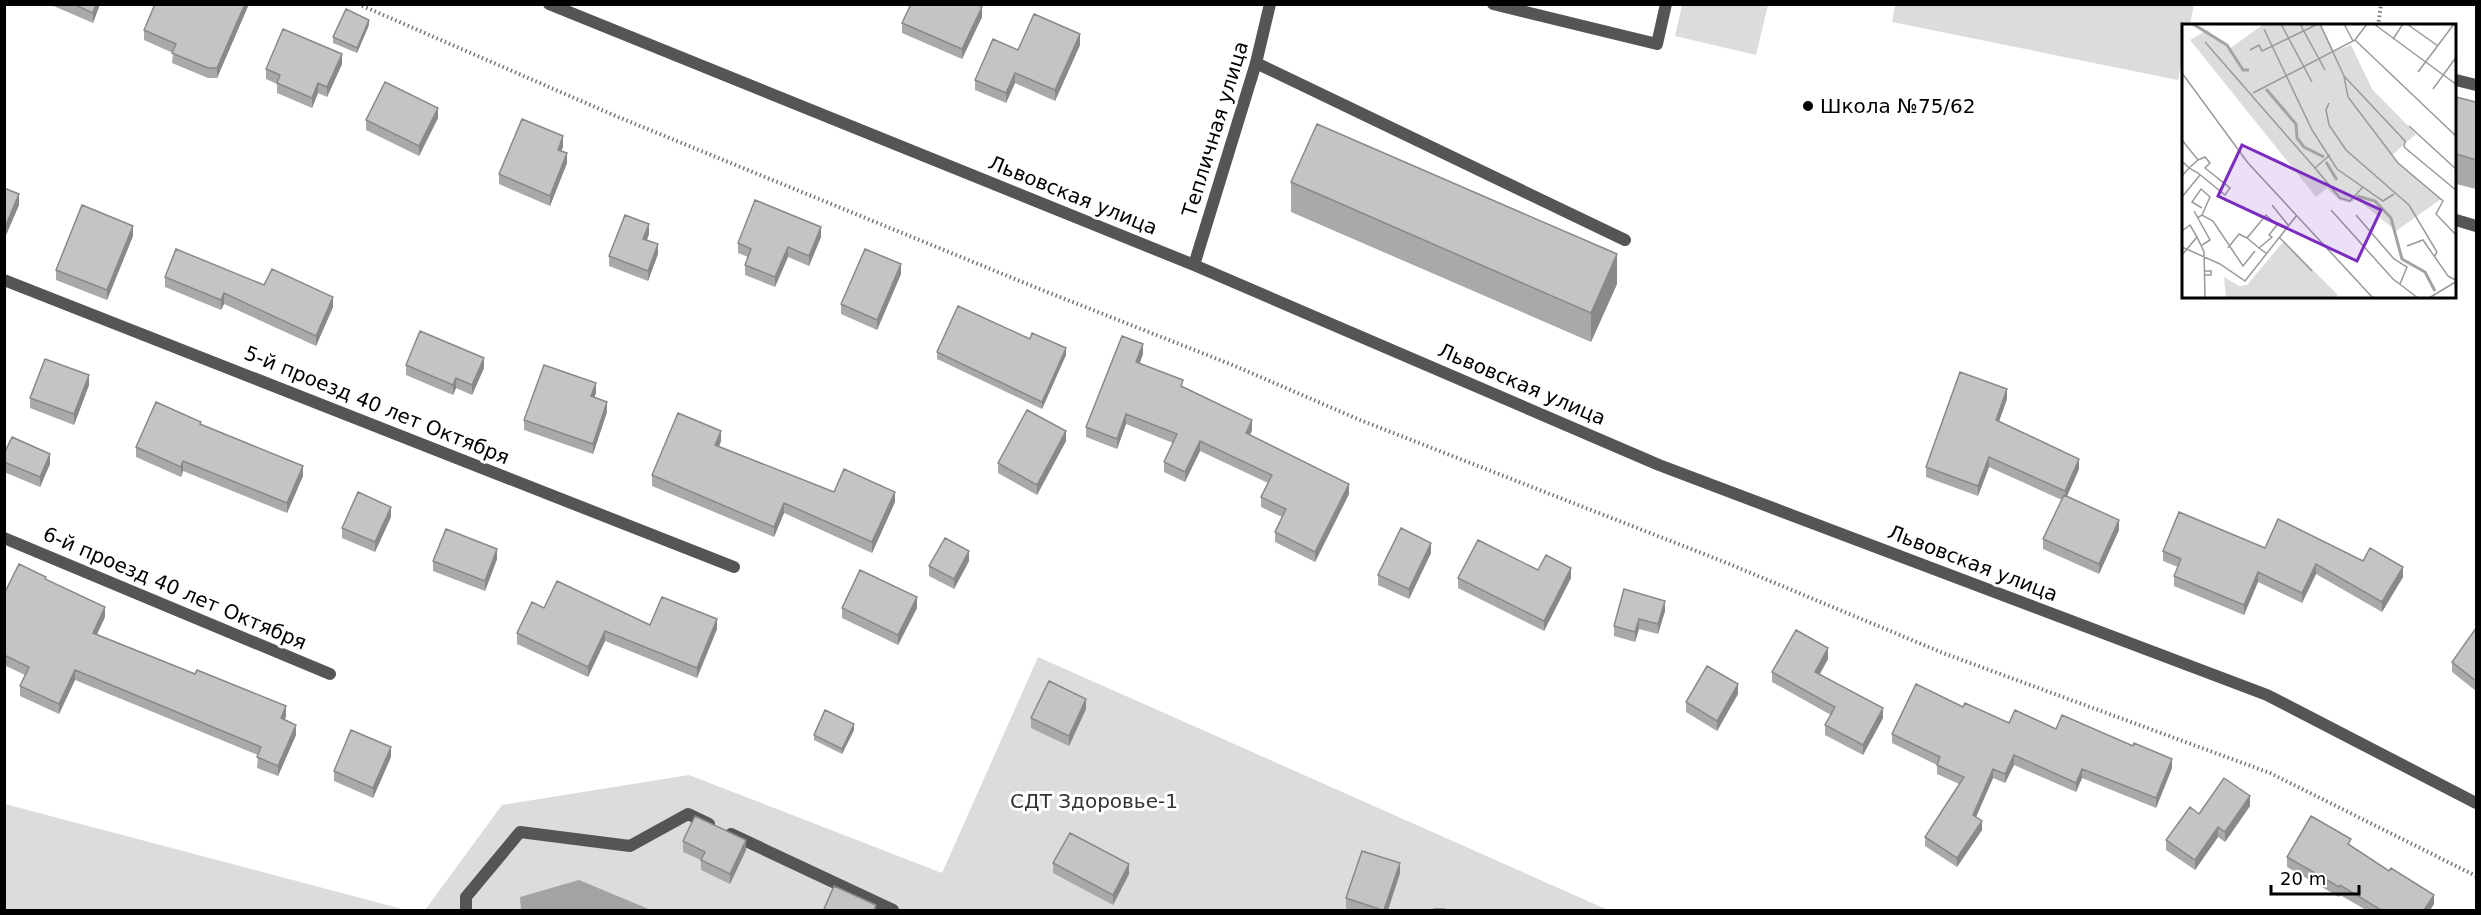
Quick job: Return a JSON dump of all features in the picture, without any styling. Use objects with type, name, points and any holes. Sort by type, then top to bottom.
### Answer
[{"type":"street","name":"Львовская улица","points":[[549,4],[1194,265],[1659,465],[2267,695],[2476,803]]},
{"type":"street","name":"Тепличная улица","points":[[1194,265],[1256,63],[1270,4]]},
{"type":"street","points":[[1493,4],[1657,44],[1666,4]]},
{"type":"street","points":[[1256,63],[1625,240]]},
{"type":"street","points":[[2457,80],[2476,86]]},
{"type":"street","points":[[2457,220],[2476,226]]},
{"type":"street","name":"5-й проезд 40 лет Октября","points":[[4,280],[734,567]]},
{"type":"street","name":"6-й проезд 40 лет Октября","points":[[4,538],[330,674]]},
{"type":"street","points":[[466,910],[466,897],[520,832],[630,846],[688,814],[893,910]]},
{"type":"path","points":[[358,4],[618,117],[1234,366],[1360,420],[1722,561],[1943,652],[2270,773],[2476,876]]},
{"type":"path","points":[[2378,24],[2381,4]]},
{"type":"green space","points":[[1895,4],[2194,5],[2190,24],[2182,24],[2182,61],[2178,80],[1892,22]]},
{"type":"green space","points":[[1682,5],[1768,5],[1756,55],[1675,36]]},
{"type":"green space","name":"СДТ Здоровье-1","points":[[1038,657],[1608,910],[425,910],[502,805],[689,775],[942,873]]},
{"type":"green space","points":[[5,804],[406,910],[5,910]]},
{"type":"shaded area","points":[[579,880],[651,910],[521,910],[520,897]]},
{"type":"building","points":[[73,4],[96,4],[93,13]]},
{"type":"building","points":[[155,4],[245,4],[217,68],[208,68],[172,53],[176,44],[144,30]]},
{"type":"building","points":[[911,4],[976,4],[982,7],[962,49],[902,23]]},
{"type":"building","points":[[346,9],[369,20],[357,48],[333,37]]},
{"type":"building","points":[[1034,14],[1080,34],[1055,90],[1015,73],[1006,93],[975,80],[993,39],[1018,50]]},
{"type":"building","points":[[283,29],[342,54],[327,87],[318,83],[312,98],[277,83],[280,75],[266,69]]},
{"type":"building","points":[[385,82],[438,108],[419,146],[366,120]]},
{"type":"building","points":[[2457,97],[2476,102],[2476,160],[2457,154]]},
{"type":"building","points":[[522,119],[563,136],[558,150],[567,153],[550,196],[499,174]]},
{"type":"building","points":[[1317,124],[1617,254],[1591,313],[1291,182]]},
{"type":"building","points":[[4,188],[19,194],[6,225],[4,224]]},
{"type":"building","points":[[755,200],[821,227],[809,256],[788,247],[775,277],[745,265],[751,249],[738,243]]},
{"type":"building","points":[[82,205],[133,226],[107,290],[56,270]]},
{"type":"building","points":[[625,215],[649,224],[643,239],[658,244],[648,271],[609,256]]},
{"type":"building","points":[[176,249],[264,285],[272,269],[333,297],[316,336],[224,293],[221,300],[165,277]]},
{"type":"building","points":[[865,249],[901,264],[877,320],[841,304]]},
{"type":"building","points":[[958,306],[1030,339],[1032,333],[1066,348],[1042,402],[937,352]]},
{"type":"building","points":[[420,331],[484,358],[472,385],[456,378],[453,385],[406,365]]},
{"type":"building","points":[[1122,336],[1143,344],[1136,362],[1183,380],[1181,386],[1252,420],[1246,433],[1349,484],[1315,552],[1275,532],[1286,509],[1261,497],[1272,475],[1200,441],[1185,472],[1164,462],[1177,434],[1126,414],[1117,439],[1086,427]]},
{"type":"building","points":[[45,359],[89,375],[74,414],[30,398]]},
{"type":"building","points":[[544,365],[596,383],[591,396],[607,402],[593,444],[524,420]]},
{"type":"building","points":[[1960,372],[2007,389],[1996,420],[2079,459],[2065,491],[1989,457],[1978,486],[1926,467]]},
{"type":"building","points":[[156,402],[201,422],[200,424],[303,466],[287,503],[183,461],[181,467],[136,447]]},
{"type":"building","points":[[1027,410],[1066,431],[1037,485],[998,463]]},
{"type":"building","points":[[678,413],[721,431],[715,445],[834,492],[844,469],[895,492],[872,542],[784,503],[774,527],[652,475]]},
{"type":"building","points":[[12,437],[50,454],[40,477],[4,462],[4,454]]},
{"type":"building","points":[[358,492],[391,507],[375,542],[342,528]]},
{"type":"building","points":[[2064,495],[2119,520],[2099,564],[2043,539]]},
{"type":"building","points":[[2179,512],[2265,548],[2278,519],[2363,561],[2370,548],[2403,567],[2382,602],[2316,564],[2302,593],[2258,572],[2244,605],[2174,576],[2181,559],[2163,551]]},
{"type":"building","points":[[1401,528],[1431,543],[1409,589],[1378,575]]},
{"type":"building","points":[[446,529],[497,549],[485,581],[433,561]]},
{"type":"building","points":[[945,538],[969,551],[954,579],[929,566]]},
{"type":"building","points":[[1478,540],[1538,570],[1546,555],[1571,568],[1544,621],[1458,578]]},
{"type":"building","points":[[19,564],[105,607],[93,633],[195,674],[197,670],[286,706],[281,718],[296,725],[278,766],[257,757],[261,747],[75,670],[59,704],[20,686],[29,667],[4,655],[4,594]]},
{"type":"building","points":[[860,570],[917,597],[898,635],[842,608]]},
{"type":"building","points":[[557,581],[650,625],[662,597],[717,619],[697,668],[605,631],[588,667],[517,633],[532,602],[544,608]]},
{"type":"building","points":[[1624,589],[1665,601],[1658,624],[1639,619],[1635,632],[1614,626]]},
{"type":"building","points":[[2476,628],[2476,681],[2452,662]]},
{"type":"building","points":[[1796,630],[1828,648],[1815,672],[1883,708],[1863,745],[1825,725],[1835,707],[1772,672]]},
{"type":"building","points":[[1707,666],[1738,684],[1717,721],[1686,702]]},
{"type":"building","points":[[1049,681],[1086,699],[1069,736],[1031,718]]},
{"type":"building","points":[[1916,684],[1963,707],[1965,703],[2009,723],[2015,710],[2056,729],[2062,715],[2133,746],[2134,743],[2172,759],[2156,798],[2082,769],[2076,783],[2014,755],[2005,774],[1993,769],[1973,815],[1982,821],[1957,858],[1925,837],[1964,777],[1937,765],[1940,757],[1892,734]]},
{"type":"building","points":[[825,710],[854,724],[842,749],[814,735]]},
{"type":"building","points":[[351,730],[391,747],[373,788],[334,771]]},
{"type":"building","points":[[2224,778],[2250,796],[2225,832],[2218,827],[2195,860],[2166,840],[2190,807],[2199,814]]},
{"type":"building","points":[[695,816],[746,840],[730,874],[701,860],[705,852],[683,841]]},
{"type":"building","points":[[2311,816],[2351,839],[2348,844],[2389,871],[2391,868],[2434,895],[2424,910],[2381,910],[2287,857]]},
{"type":"building","points":[[1070,833],[1129,864],[1113,895],[1053,863]]},
{"type":"building","points":[[1362,851],[1400,863],[1384,910],[1346,898]]},
{"type":"building","points":[[834,886],[876,905],[874,910],[824,909]]},
{"type":"place","name":"Школа №75/62","points":[[1808,106]]}]
